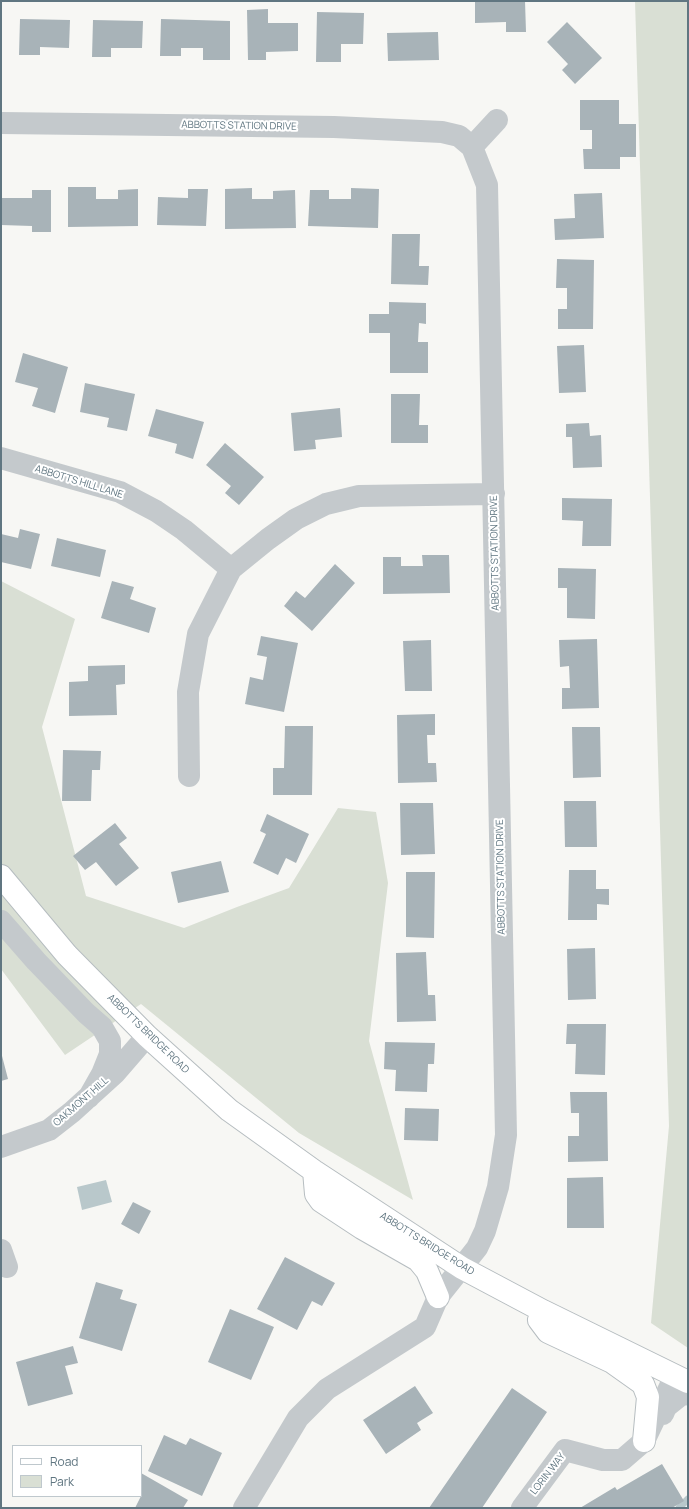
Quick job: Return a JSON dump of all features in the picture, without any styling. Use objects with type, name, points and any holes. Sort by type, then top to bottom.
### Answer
[{"type":"main road","name":"ABBOTTS BRIDGE ROAD","points":[[1,876],[67,955],[147,1036],[229,1110],[314,1171],[462,1268],[543,1311],[682,1379]]},
{"type":"main road","name":"ABBOTTS BRIDGE ROAD","points":[[314,1171],[316,1194],[322,1201],[362,1228],[418,1260],[427,1271],[438,1298]]},
{"type":"main road","points":[[543,1311],[539,1320],[548,1332],[612,1362],[643,1384],[648,1397],[644,1441]]},
{"type":"street","points":[[472,147],[496,120]]},
{"type":"street","name":"ABBOTTS STATION DRIVE","points":[[1,123],[334,127],[434,132],[459,136],[472,147],[487,185],[506,1135],[498,1187],[485,1231],[477,1248],[438,1298],[425,1327],[327,1389],[298,1418],[244,1508]]},
{"type":"street","name":"ABBOTTS HILL LANE","points":[[1,458],[120,492],[156,511],[184,530],[231,569]]},
{"type":"street","points":[[189,776],[188,692],[198,634],[231,569],[268,539],[296,519],[326,504],[359,496],[494,494]]},
{"type":"street","points":[[1,921],[41,966],[102,1028],[110,1041],[110,1054],[102,1074],[89,1097]]},
{"type":"street","name":"OAKMONT HILL","points":[[1,1147],[49,1130],[115,1073],[147,1036]]},
{"type":"street","name":"LORIN WAY","points":[[644,1441],[682,1379]]},
{"type":"street","name":"LORIN WAY","points":[[522,1508],[565,1450],[603,1460],[622,1460],[644,1441],[658,1425],[666,1407],[681,1395],[688,1394]]},
{"type":"green space","points":[[635,1],[688,1],[688,1348],[651,1323],[669,1126]]},
{"type":"green space","points":[[1,581],[75,619],[42,727],[86,896],[184,928],[289,888],[338,808],[376,812],[388,883],[369,1041],[413,1200],[299,1133],[141,1004],[65,1055],[1,969]]},
{"type":"shaded area","points":[[106,1180],[112,1202],[82,1210],[77,1187]]},
{"type":"building","points":[[475,1],[525,1],[526,32],[506,32],[506,22],[475,23]]},
{"type":"building","points":[[268,9],[268,23],[298,23],[298,51],[266,52],[266,60],[248,60],[247,10]]},
{"type":"building","points":[[317,12],[364,13],[363,44],[341,44],[341,62],[316,62]]},
{"type":"building","points":[[20,19],[70,20],[69,48],[40,47],[40,55],[19,55]]},
{"type":"building","points":[[161,19],[230,21],[230,60],[203,60],[203,48],[181,48],[181,56],[160,56]]},
{"type":"building","points":[[93,20],[143,21],[142,48],[111,48],[111,57],[92,57]]},
{"type":"building","points":[[567,22],[602,58],[575,84],[562,70],[568,64],[547,42]]},
{"type":"building","points":[[438,32],[439,60],[388,61],[387,33]]},
{"type":"building","points":[[580,100],[619,100],[619,124],[636,124],[636,157],[620,157],[620,169],[584,169],[583,149],[592,149],[592,130],[580,130]]},
{"type":"building","points":[[68,187],[96,187],[96,199],[118,199],[118,190],[138,189],[138,226],[68,227]]},
{"type":"building","points":[[252,188],[252,199],[273,199],[273,191],[295,190],[296,228],[225,229],[225,189]]},
{"type":"building","points":[[351,188],[379,189],[378,228],[308,226],[310,190],[329,190],[329,199],[351,199]]},
{"type":"building","points":[[188,189],[208,189],[206,226],[157,225],[158,197],[188,198]]},
{"type":"building","points":[[32,190],[51,190],[51,232],[32,232],[32,226],[1,225],[1,198],[32,198]]},
{"type":"building","points":[[602,193],[604,238],[555,240],[554,219],[575,218],[574,194]]},
{"type":"building","points":[[392,234],[420,234],[419,266],[429,266],[428,285],[391,284]]},
{"type":"building","points":[[557,259],[594,260],[593,329],[558,329],[558,309],[567,309],[567,288],[556,288]]},
{"type":"building","points":[[389,302],[426,303],[426,324],[419,323],[418,342],[428,342],[428,373],[390,373],[390,333],[369,333],[369,314],[389,314]]},
{"type":"building","points":[[584,345],[586,392],[559,393],[557,346]]},
{"type":"building","points":[[23,353],[68,367],[55,413],[32,406],[38,388],[15,382]]},
{"type":"building","points":[[85,383],[135,394],[127,431],[107,427],[109,418],[80,412]]},
{"type":"building","points":[[391,394],[420,394],[419,425],[428,425],[428,443],[391,443]]},
{"type":"building","points":[[340,408],[342,437],[315,440],[316,449],[294,451],[291,413]]},
{"type":"building","points":[[156,409],[204,422],[193,459],[175,453],[177,444],[148,436]]},
{"type":"building","points":[[589,423],[590,436],[601,435],[602,467],[573,468],[572,437],[566,437],[566,424]]},
{"type":"building","points":[[225,443],[264,477],[239,505],[225,493],[231,486],[206,465]]},
{"type":"building","points":[[562,498],[612,499],[611,546],[582,546],[583,521],[562,520]]},
{"type":"building","points":[[20,529],[40,534],[31,569],[1,562],[1,534],[18,538]]},
{"type":"building","points":[[57,538],[106,550],[100,577],[51,566]]},
{"type":"building","points":[[422,555],[449,555],[450,593],[383,594],[383,557],[401,557],[401,566],[423,566]]},
{"type":"building","points":[[335,564],[355,583],[312,631],[284,606],[296,591],[305,598]]},
{"type":"building","points":[[558,568],[596,569],[595,619],[567,618],[567,588],[558,588]]},
{"type":"building","points":[[112,581],[134,587],[130,599],[156,608],[149,633],[101,618]]},
{"type":"building","points":[[261,636],[298,643],[284,712],[245,704],[250,677],[263,680],[267,657],[257,655]]},
{"type":"building","points":[[597,639],[599,708],[562,709],[562,688],[570,688],[569,666],[560,667],[559,640]]},
{"type":"building","points":[[431,640],[432,691],[405,691],[403,641]]},
{"type":"building","points":[[125,665],[125,684],[116,685],[117,715],[69,716],[69,682],[88,681],[88,666]]},
{"type":"building","points":[[435,714],[435,735],[427,735],[428,763],[436,763],[437,782],[398,783],[397,715]]},
{"type":"building","points":[[285,726],[313,726],[312,795],[273,795],[273,768],[284,768]]},
{"type":"building","points":[[572,727],[600,727],[601,777],[573,778]]},
{"type":"building","points":[[63,750],[101,751],[100,770],[92,770],[91,801],[62,801]]},
{"type":"building","points":[[564,801],[596,801],[597,847],[565,847]]},
{"type":"building","points":[[400,803],[433,803],[435,854],[401,855]]},
{"type":"building","points":[[267,814],[309,834],[296,863],[286,858],[278,875],[253,863],[266,834],[260,831]]},
{"type":"building","points":[[115,823],[127,838],[119,844],[139,868],[116,886],[96,862],[85,870],[73,856]]},
{"type":"building","points":[[221,861],[229,892],[178,903],[171,872]]},
{"type":"building","points":[[569,870],[596,870],[596,889],[609,889],[609,905],[597,904],[597,920],[568,920]]},
{"type":"building","points":[[406,872],[435,872],[434,938],[406,937]]},
{"type":"building","points":[[595,948],[596,999],[568,1000],[567,949]]},
{"type":"building","points":[[426,952],[428,995],[435,995],[436,1021],[397,1022],[396,953]]},
{"type":"building","points":[[567,1024],[606,1024],[605,1075],[575,1074],[576,1044],[566,1044]]},
{"type":"building","points":[[385,1042],[435,1043],[434,1064],[428,1064],[427,1092],[395,1091],[396,1070],[384,1069]]},
{"type":"building","points":[[1,1052],[8,1079],[1,1081]]},
{"type":"building","points":[[570,1092],[607,1092],[608,1161],[568,1162],[568,1136],[579,1136],[579,1113],[571,1113]]},
{"type":"building","points":[[405,1108],[439,1109],[438,1141],[404,1140]]},
{"type":"building","points":[[603,1177],[604,1228],[567,1228],[567,1178]]},
{"type":"building","points":[[133,1202],[151,1211],[139,1234],[121,1224]]},
{"type":"building","points":[[285,1257],[335,1283],[322,1306],[312,1301],[297,1330],[257,1309]]},
{"type":"building","points":[[96,1282],[123,1290],[120,1299],[137,1304],[122,1351],[79,1338]]},
{"type":"building","points":[[230,1309],[274,1327],[251,1380],[208,1362]]},
{"type":"building","points":[[73,1346],[78,1363],[65,1366],[73,1394],[28,1406],[16,1362]]},
{"type":"building","points":[[415,1386],[433,1413],[417,1423],[421,1430],[386,1454],[363,1420]]},
{"type":"building","points":[[512,1388],[547,1412],[482,1508],[429,1508]]},
{"type":"building","points":[[164,1435],[186,1445],[190,1438],[222,1453],[202,1496],[148,1471]]},
{"type":"building","points":[[662,1464],[684,1501],[672,1508],[580,1508],[615,1487],[617,1490]]},
{"type":"building","points":[[142,1474],[188,1500],[183,1508],[135,1508],[140,1497],[142,1497]]},
{"type":"waterway","points":[[679,1508],[688,1499]]}]
